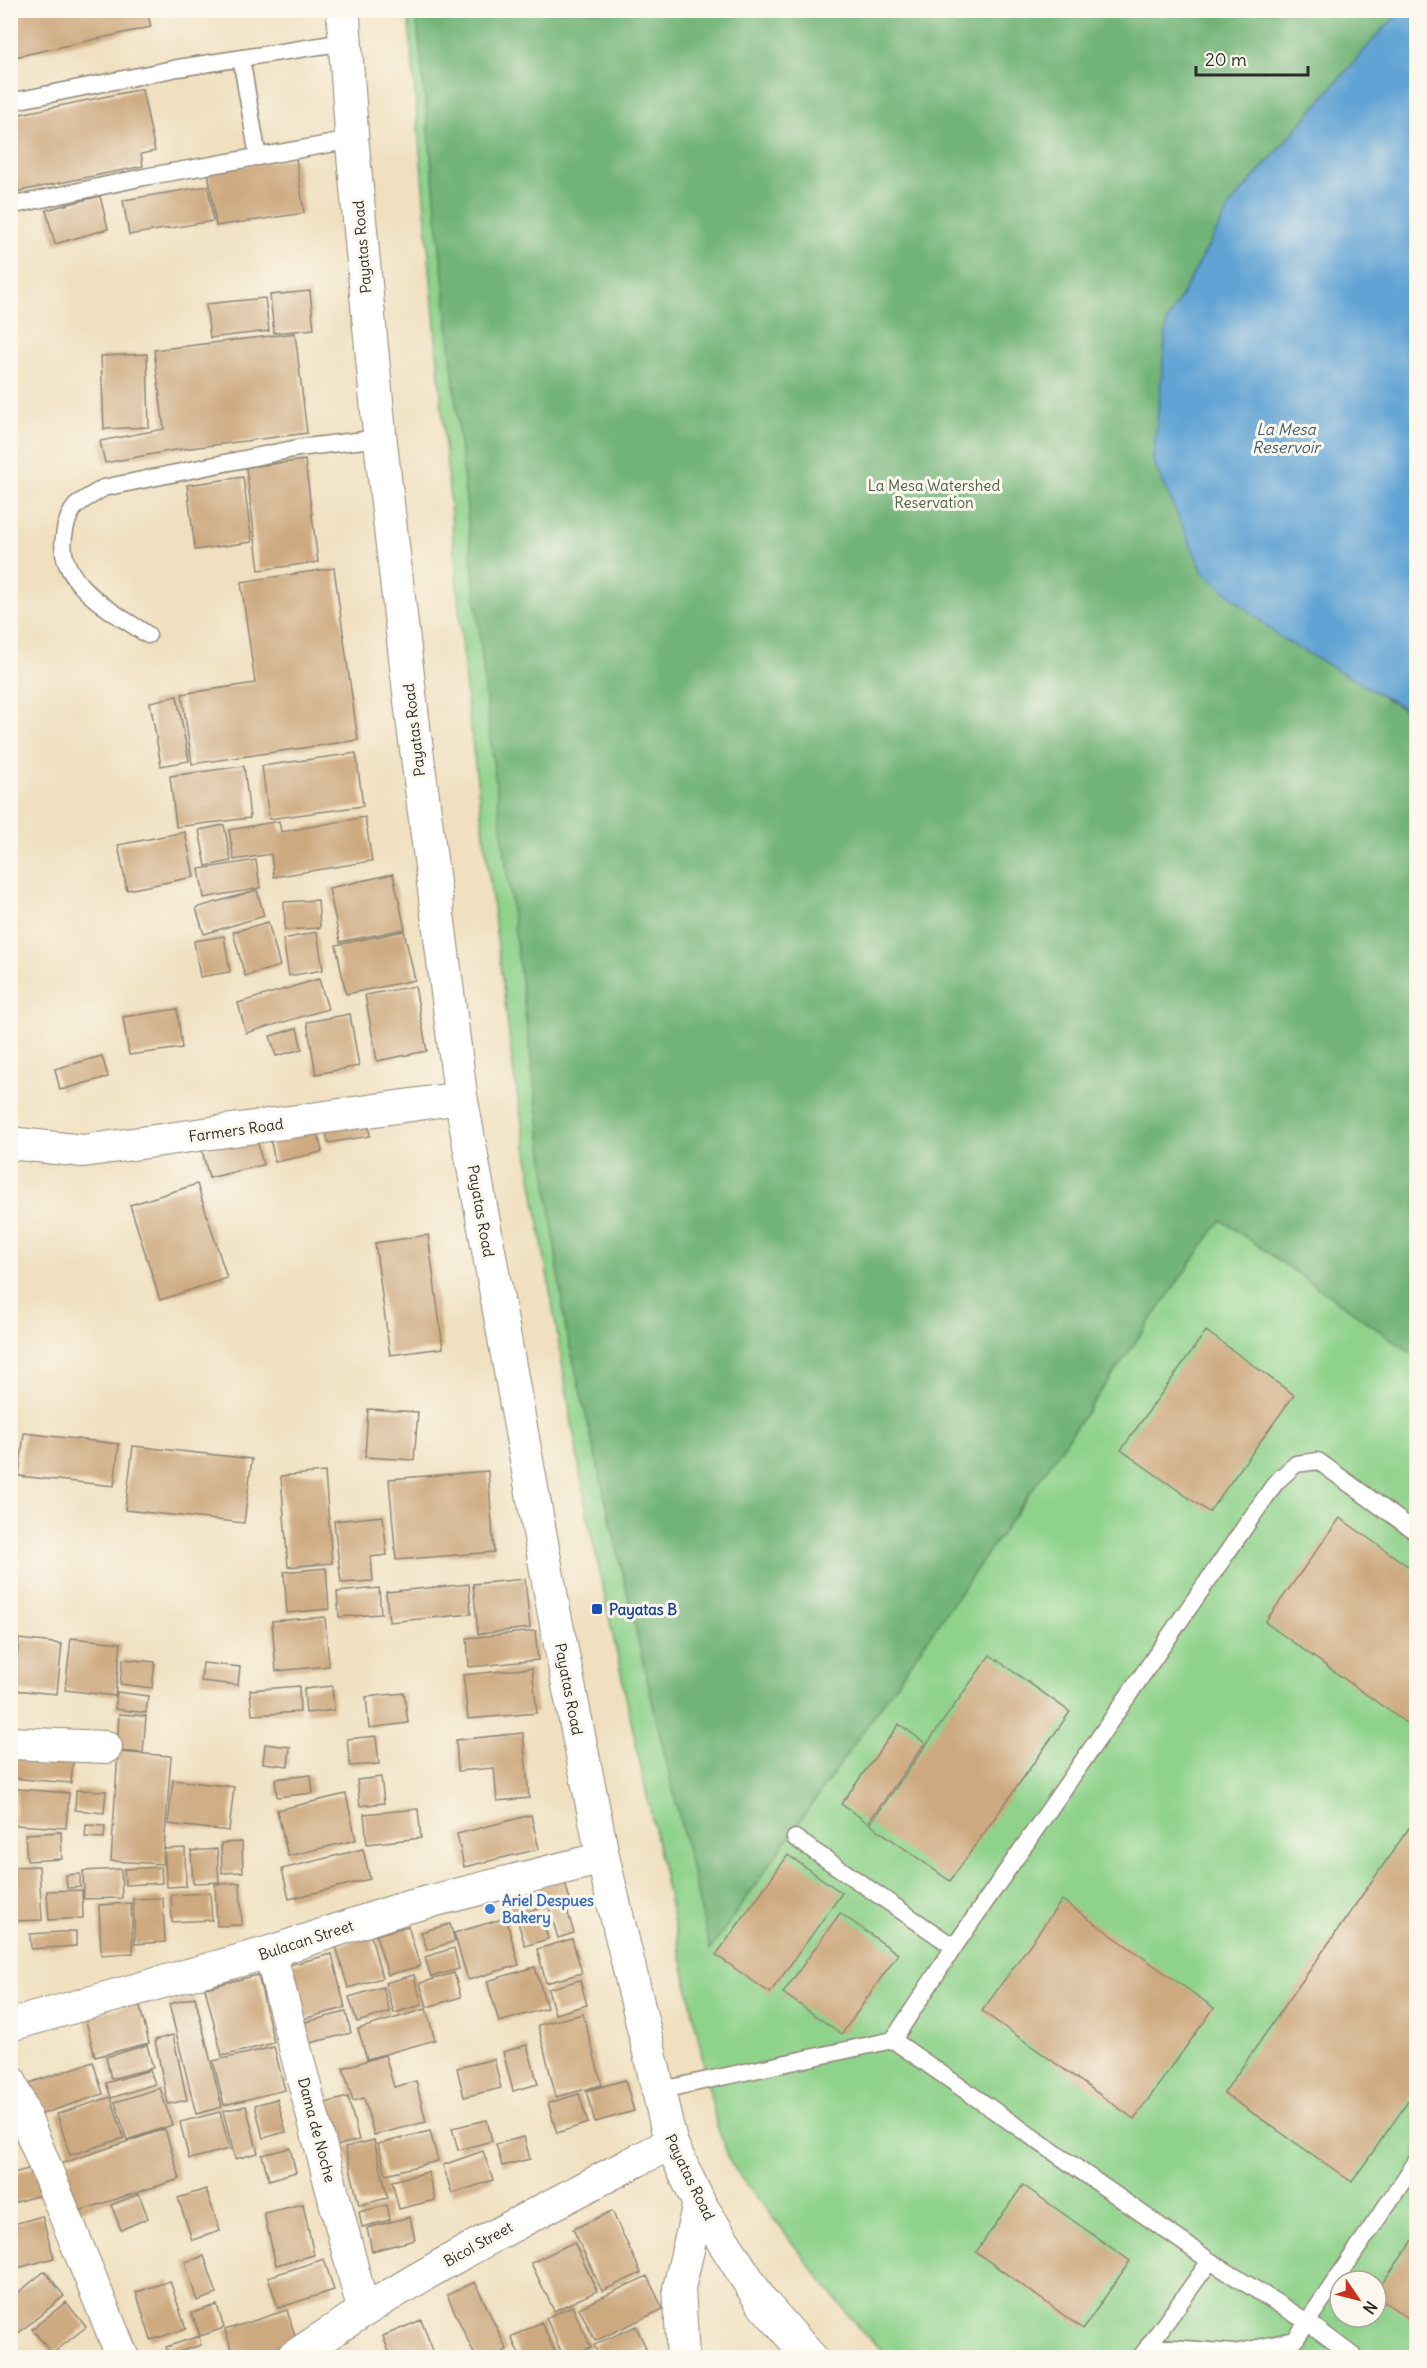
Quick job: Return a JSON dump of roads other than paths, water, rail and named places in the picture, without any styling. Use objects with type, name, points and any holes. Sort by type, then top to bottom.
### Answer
[{"type":"main road","name":"Payatas Road","points":[[344,26],[352,140],[380,438],[412,714],[461,1098],[554,1612],[603,1858],[671,2143],[699,2203],[761,2301],[811,2358]]},
{"type":"street","name":"Farmers Road","points":[[10,1143],[83,1151],[461,1098]]},
{"type":"street","points":[[10,1743],[106,1747]]},
{"type":"street","name":"Bulacan Street","points":[[10,2025],[270,1952],[404,1908],[603,1858]]},
{"type":"street","name":"Dama de Noche","points":[[270,1952],[363,2308]]},
{"type":"street","points":[[10,2080],[123,2358]]},
{"type":"street","name":"Bicol Street","points":[[291,2358],[363,2308],[477,2244],[671,2143]]},
{"type":"street","points":[[683,2358],[679,2288],[699,2203]]},
{"type":"lane","points":[[10,102],[178,68],[241,58],[344,26]]},
{"type":"lane","points":[[241,58],[258,157]]},
{"type":"lane","points":[[10,206],[144,177],[352,140]]},
{"type":"lane","points":[[148,635],[93,598],[65,564],[62,545],[65,527],[76,507],[103,488],[298,448],[380,438]]},
{"type":"lane","points":[[657,2091],[893,2040],[954,1947],[1276,1482],[1296,1464],[1318,1461],[1416,1532]]},
{"type":"lane","points":[[795,1838],[954,1947]]},
{"type":"lane","points":[[893,2040],[1210,2260],[1309,2323],[1356,2358]]},
{"type":"lane","points":[[1144,2352],[1234,2354],[1295,2340],[1309,2323],[1416,2162]]},
{"type":"lane","points":[[1144,2352],[1210,2260]]},
{"type":"water","name":"La Mesa Reservoir","points":[[1402,11],[1416,11],[1416,715],[1279,637],[1203,572],[1153,461],[1167,322],[1232,203],[1380,32]]},
{"type":"place","name":"Payatas B","points":[[597,1609]]},
{"type":"place","name":"Ariel Despues Bakery","points":[[490,1909]]},
{"type":"park label","name":"La Mesa Watershed Reservation","points":[[934,494]]}]
